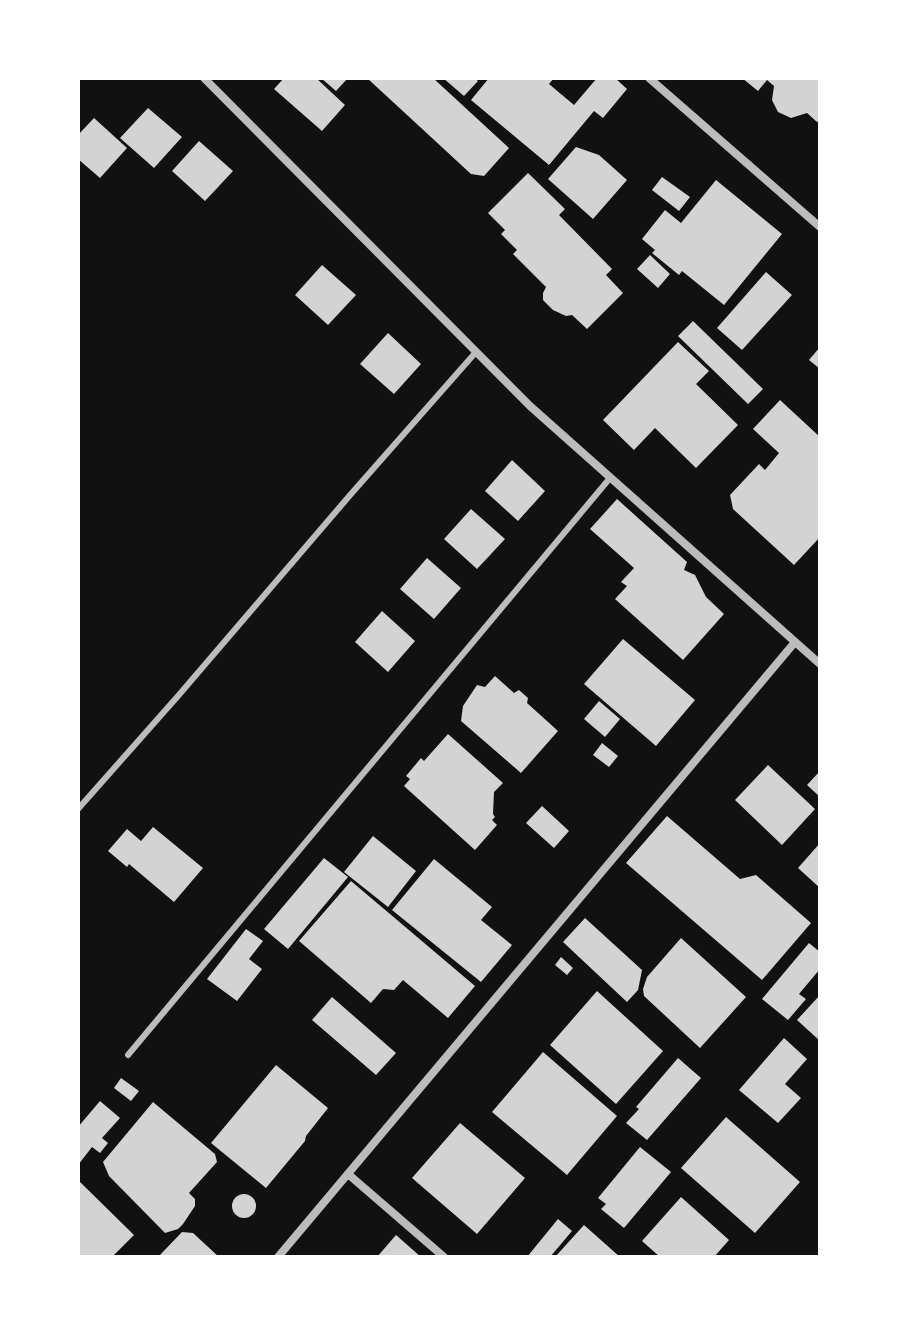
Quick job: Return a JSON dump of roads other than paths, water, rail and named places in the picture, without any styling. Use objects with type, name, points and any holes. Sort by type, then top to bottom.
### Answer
[{"type":"street","points":[[204,78],[530,406],[820,664]]},
{"type":"street","points":[[649,78],[820,227]]},
{"type":"street","points":[[278,1257],[795,642]]},
{"type":"street","points":[[348,1174],[444,1257]]},
{"type":"lane","points":[[78,809],[476,352]]},
{"type":"lane","points":[[128,1055],[610,478]]}]
